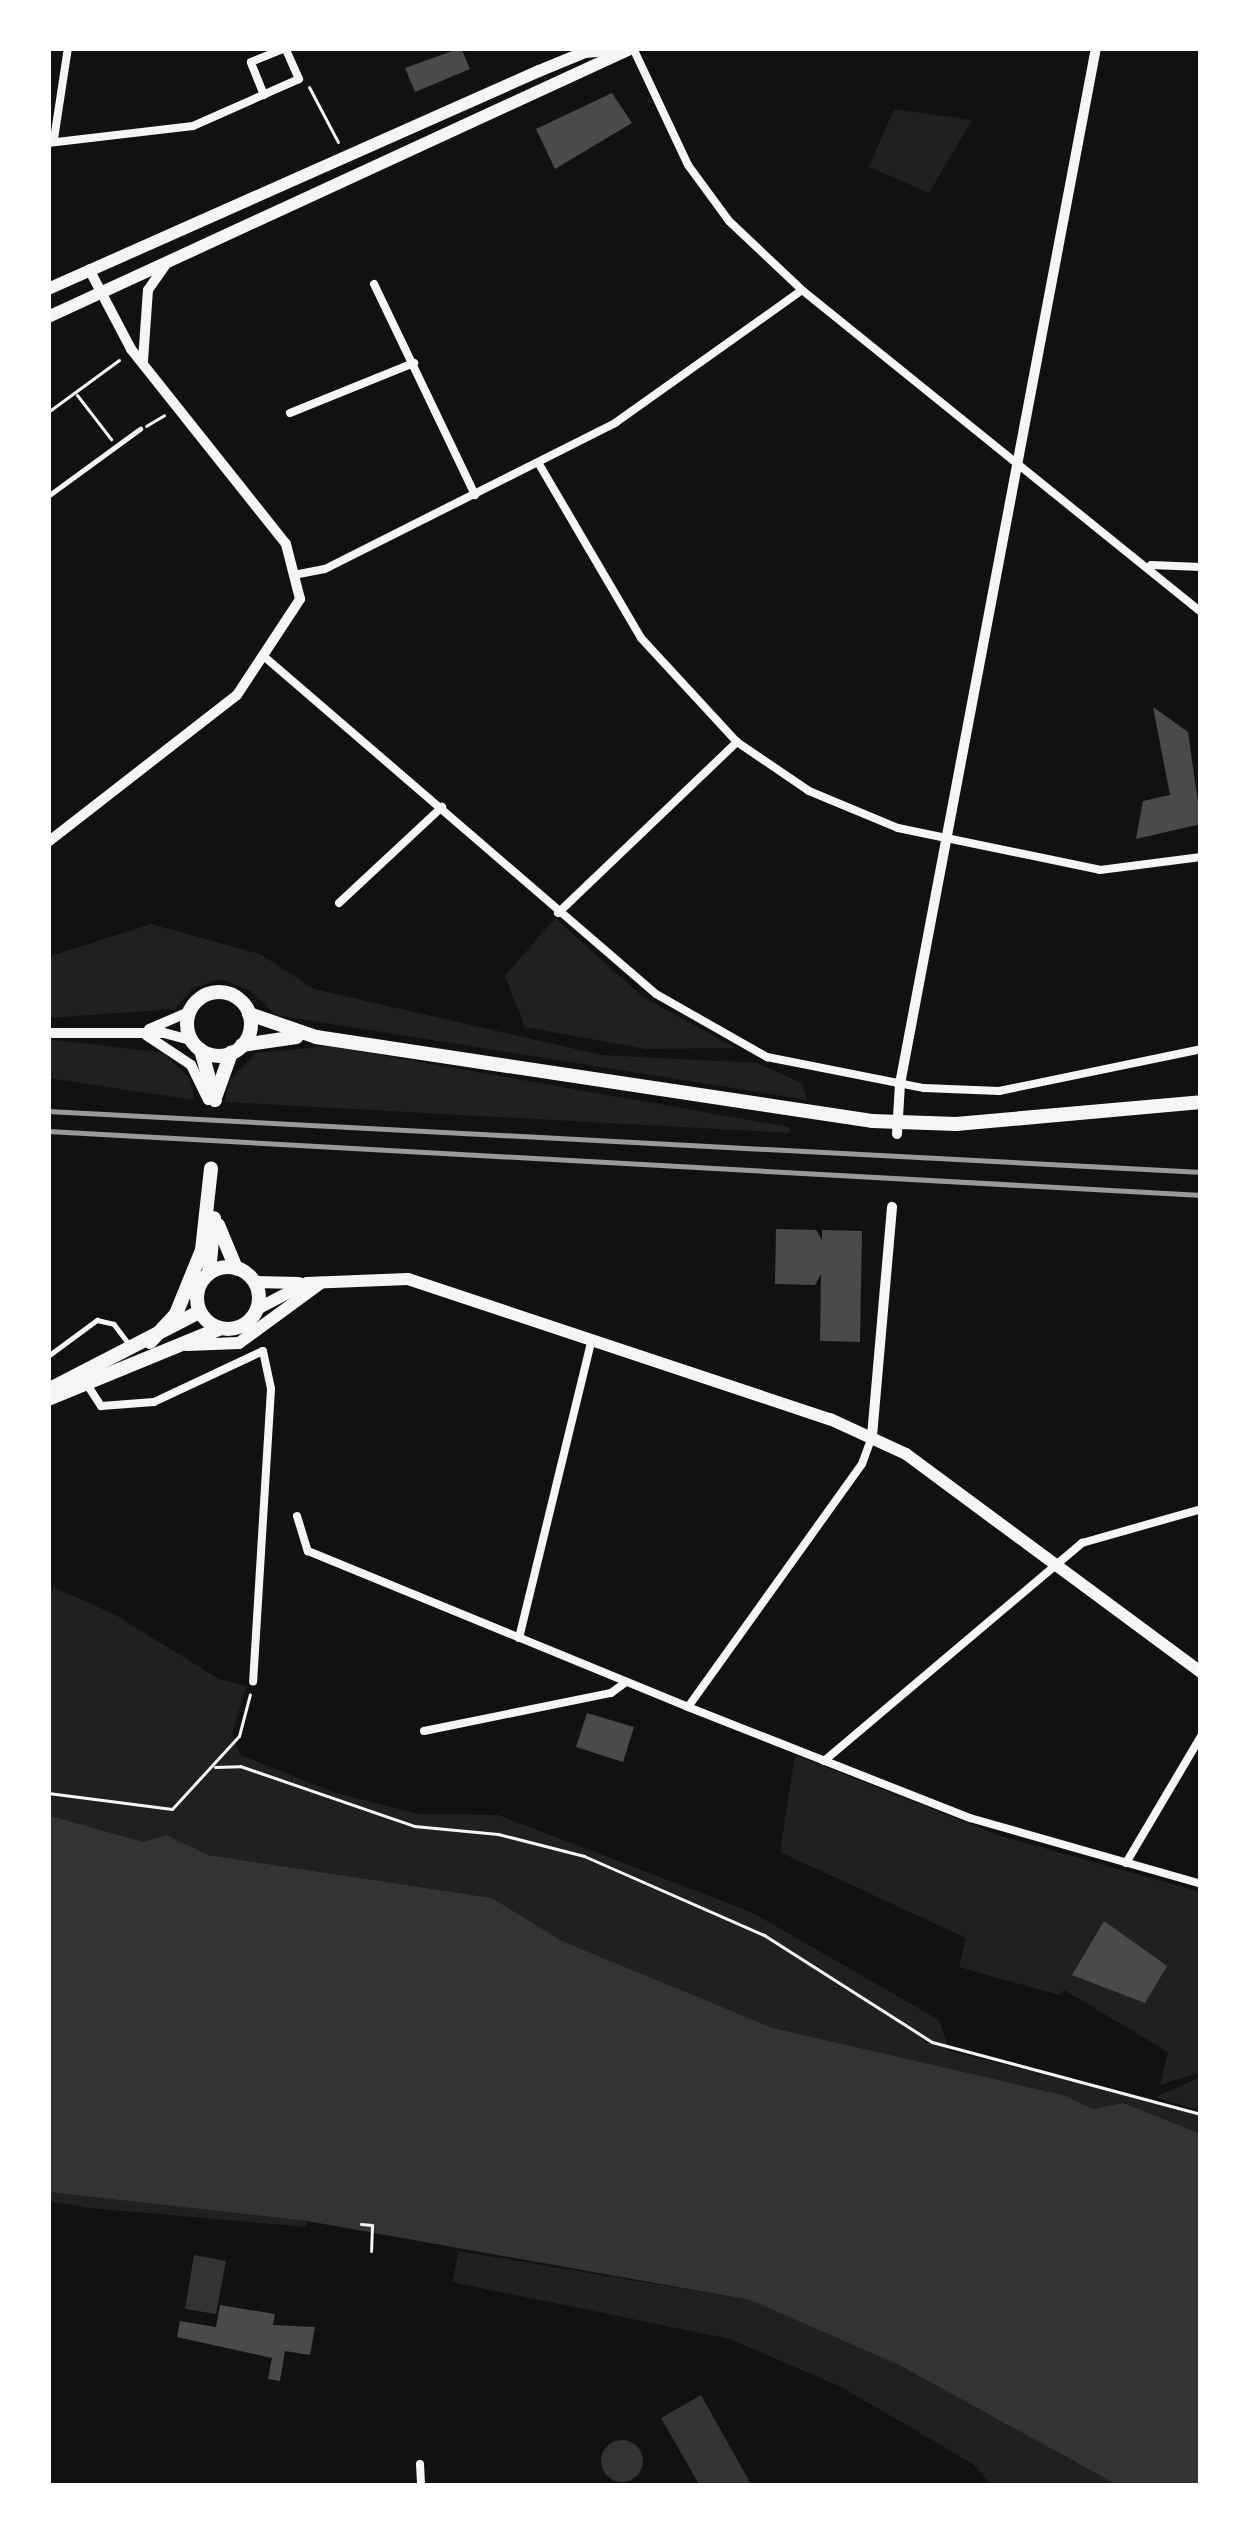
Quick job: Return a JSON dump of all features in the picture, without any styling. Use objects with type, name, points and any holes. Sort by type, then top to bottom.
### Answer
[{"type":"main road","points":[[48,289],[585,52],[631,48]]},
{"type":"main road","points":[[48,317],[631,48]]},
{"type":"main road","points":[[249,1014],[214,1100],[189,1012],[220,992],[249,1014],[316,1037],[872,1121],[925,1123],[1201,1102]]},
{"type":"main road","points":[[197,1046],[237,1049],[316,1037]]},
{"type":"main road","points":[[150,1342],[176,1314],[202,1250],[211,1175],[209,1273],[199,1286],[199,1312],[219,1329]]},
{"type":"main road","points":[[213,1209],[236,1268],[255,1282],[408,1279],[872,1436],[1058,1564],[1201,1672]]},
{"type":"main road","points":[[209,1273],[236,1268]]},
{"type":"main road","points":[[183,1345],[238,1343],[327,1279]]},
{"type":"main road","points":[[255,1282],[257,1309]]},
{"type":"main road","points":[[50,1394],[88,1386],[219,1329],[242,1326],[257,1309],[307,1283]]},
{"type":"main road","points":[[50,1394],[199,1312]]},
{"type":"street","points":[[68,48],[51,141],[193,127],[298,79],[285,48],[251,62],[263,94]]},
{"type":"street","points":[[631,48],[688,165],[729,221],[802,290],[1149,564],[1201,612]]},
{"type":"street","points":[[897,1134],[900,1084],[1096,48]]},
{"type":"street","points":[[144,364],[148,290],[172,260]]},
{"type":"street","points":[[48,842],[237,695],[293,621],[299,574],[286,544],[144,364],[89,269]]},
{"type":"street","points":[[374,284],[475,495]]},
{"type":"street","points":[[299,574],[539,464],[669,388],[802,290]]},
{"type":"street","points":[[290,413],[414,364]]},
{"type":"street","points":[[539,464],[618,608],[737,742],[845,812],[947,840],[1100,870],[1201,857]]},
{"type":"street","points":[[1149,564],[1201,567]]},
{"type":"street","points":[[267,659],[656,994],[767,1057],[900,1084],[1000,1091],[1201,1048]]},
{"type":"street","points":[[558,913],[737,742]]},
{"type":"street","points":[[339,903],[442,807]]},
{"type":"street","points":[[138,1032],[189,1012]]},
{"type":"street","points":[[138,1032],[182,1056],[208,1100]]},
{"type":"street","points":[[48,1034],[138,1032],[197,1046]]},
{"type":"street","points":[[688,1707],[862,1464],[872,1436],[892,1207]]},
{"type":"street","points":[[519,1638],[591,1342]]},
{"type":"street","points":[[88,1386],[101,1406],[154,1402],[263,1351],[271,1388],[253,1681]]},
{"type":"street","points":[[824,1760],[1094,1535],[1201,1510]]},
{"type":"street","points":[[297,1516],[308,1551],[626,1682],[970,1818],[1201,1884]]},
{"type":"street","points":[[424,1731],[611,1693],[626,1682]]},
{"type":"street","points":[[1126,1863],[1201,1736]]},
{"type":"street","points":[[420,2464],[421,2486]]},
{"type":"lane","points":[[48,496],[140,429]]},
{"type":"lane","points":[[48,1356],[97,1320],[122,1330],[132,1350]]},
{"type":"path","points":[[298,79],[345,154]]},
{"type":"path","points":[[48,412],[118,359]]},
{"type":"path","points":[[76,393],[116,446]]},
{"type":"path","points":[[154,422],[164,415]]},
{"type":"path","points":[[48,1793],[172,1809],[215,1768],[239,1736],[253,1681]]},
{"type":"path","points":[[215,1768],[240,1766],[414,1826],[498,1834],[584,1856],[757,1932],[932,2042],[1201,2114]]},
{"type":"path","points":[[362,2224],[372,2225],[371,2251]]},
{"type":"shaded area","points":[[894,109],[972,120],[929,193],[869,167]]},
{"type":"shaded area","points":[[555,918],[643,997],[736,1048],[646,1049],[525,1027],[505,976]]},
{"type":"shaded area","points":[[151,924],[260,954],[314,989],[601,1055],[757,1063],[802,1083],[807,1100],[276,1015],[251,991],[221,979],[193,988],[175,1009],[48,1018],[48,957]]},
{"type":"shaded area","points":[[48,1039],[164,1053],[190,1079],[194,1100],[48,1078]]},
{"type":"shaded area","points":[[329,1046],[790,1127],[790,1133],[225,1102],[229,1080],[256,1053]]},
{"type":"shaded area","points":[[48,1585],[114,1614],[219,1679],[247,1686],[232,1733],[240,1755],[333,1792],[418,1814],[498,1815],[751,1912],[939,2020],[950,2051],[1183,2109],[1201,2117],[1201,2134],[1123,2103],[1093,2109],[1063,2095],[773,2028],[562,1941],[492,1898],[208,1855],[166,1835],[143,1842],[48,1815]]},
{"type":"shaded area","points":[[795,1755],[1001,1836],[1201,1892],[1201,2072],[1160,2085],[1168,2052],[1064,1990],[1059,1995],[959,1967],[966,1938],[780,1852]]},
{"type":"shaded area","points":[[48,1815],[143,1842],[166,1835],[208,1855],[492,1898],[562,1941],[773,2028],[1063,2095],[1093,2109],[1123,2103],[1201,2134],[1201,2486],[1119,2486],[899,2365],[750,2300],[307,2221],[48,2192]]},
{"type":"shaded area","points":[[1201,2077],[1201,2111],[1155,2097]]},
{"type":"shaded area","points":[[48,2192],[307,2221],[307,2227],[89,2208],[48,2201]]},
{"type":"shaded area","points":[[459,2251],[750,2300],[899,2365],[1119,2486],[993,2486],[973,2464],[843,2388],[730,2339],[452,2282]]},
{"type":"shaded area","points":[[194,2255],[226,2261],[216,2314],[185,2309]]},
{"type":"shaded area","points":[[701,2395],[752,2486],[700,2486],[661,2418]]},
{"type":"shaded area","points":[[622,2440],[637,2446],[643,2461],[637,2476],[622,2482],[607,2476],[601,2461],[607,2446]]},
{"type":"building","points":[[461,48],[470,69],[415,92],[405,68]]},
{"type":"building","points":[[612,93],[632,123],[555,169],[536,129]]},
{"type":"building","points":[[1153,707],[1188,732],[1201,824],[1136,839],[1143,801],[1170,795]]},
{"type":"building","points":[[776,1229],[816,1230],[822,1240],[822,1230],[862,1231],[860,1342],[820,1341],[821,1274],[815,1285],[775,1284]]},
{"type":"building","points":[[587,1713],[634,1727],[623,1762],[576,1747]]},
{"type":"building","points":[[1104,1921],[1167,1966],[1145,2003],[1072,1975]]},
{"type":"building","points":[[220,2305],[275,2314],[273,2325],[315,2327],[310,2355],[285,2351],[280,2381],[268,2379],[272,2358],[177,2337],[180,2321],[216,2327]]},
{"type":"railway","points":[[48,1111],[1201,1172]]},
{"type":"railway","points":[[48,1131],[1201,1195]]}]
